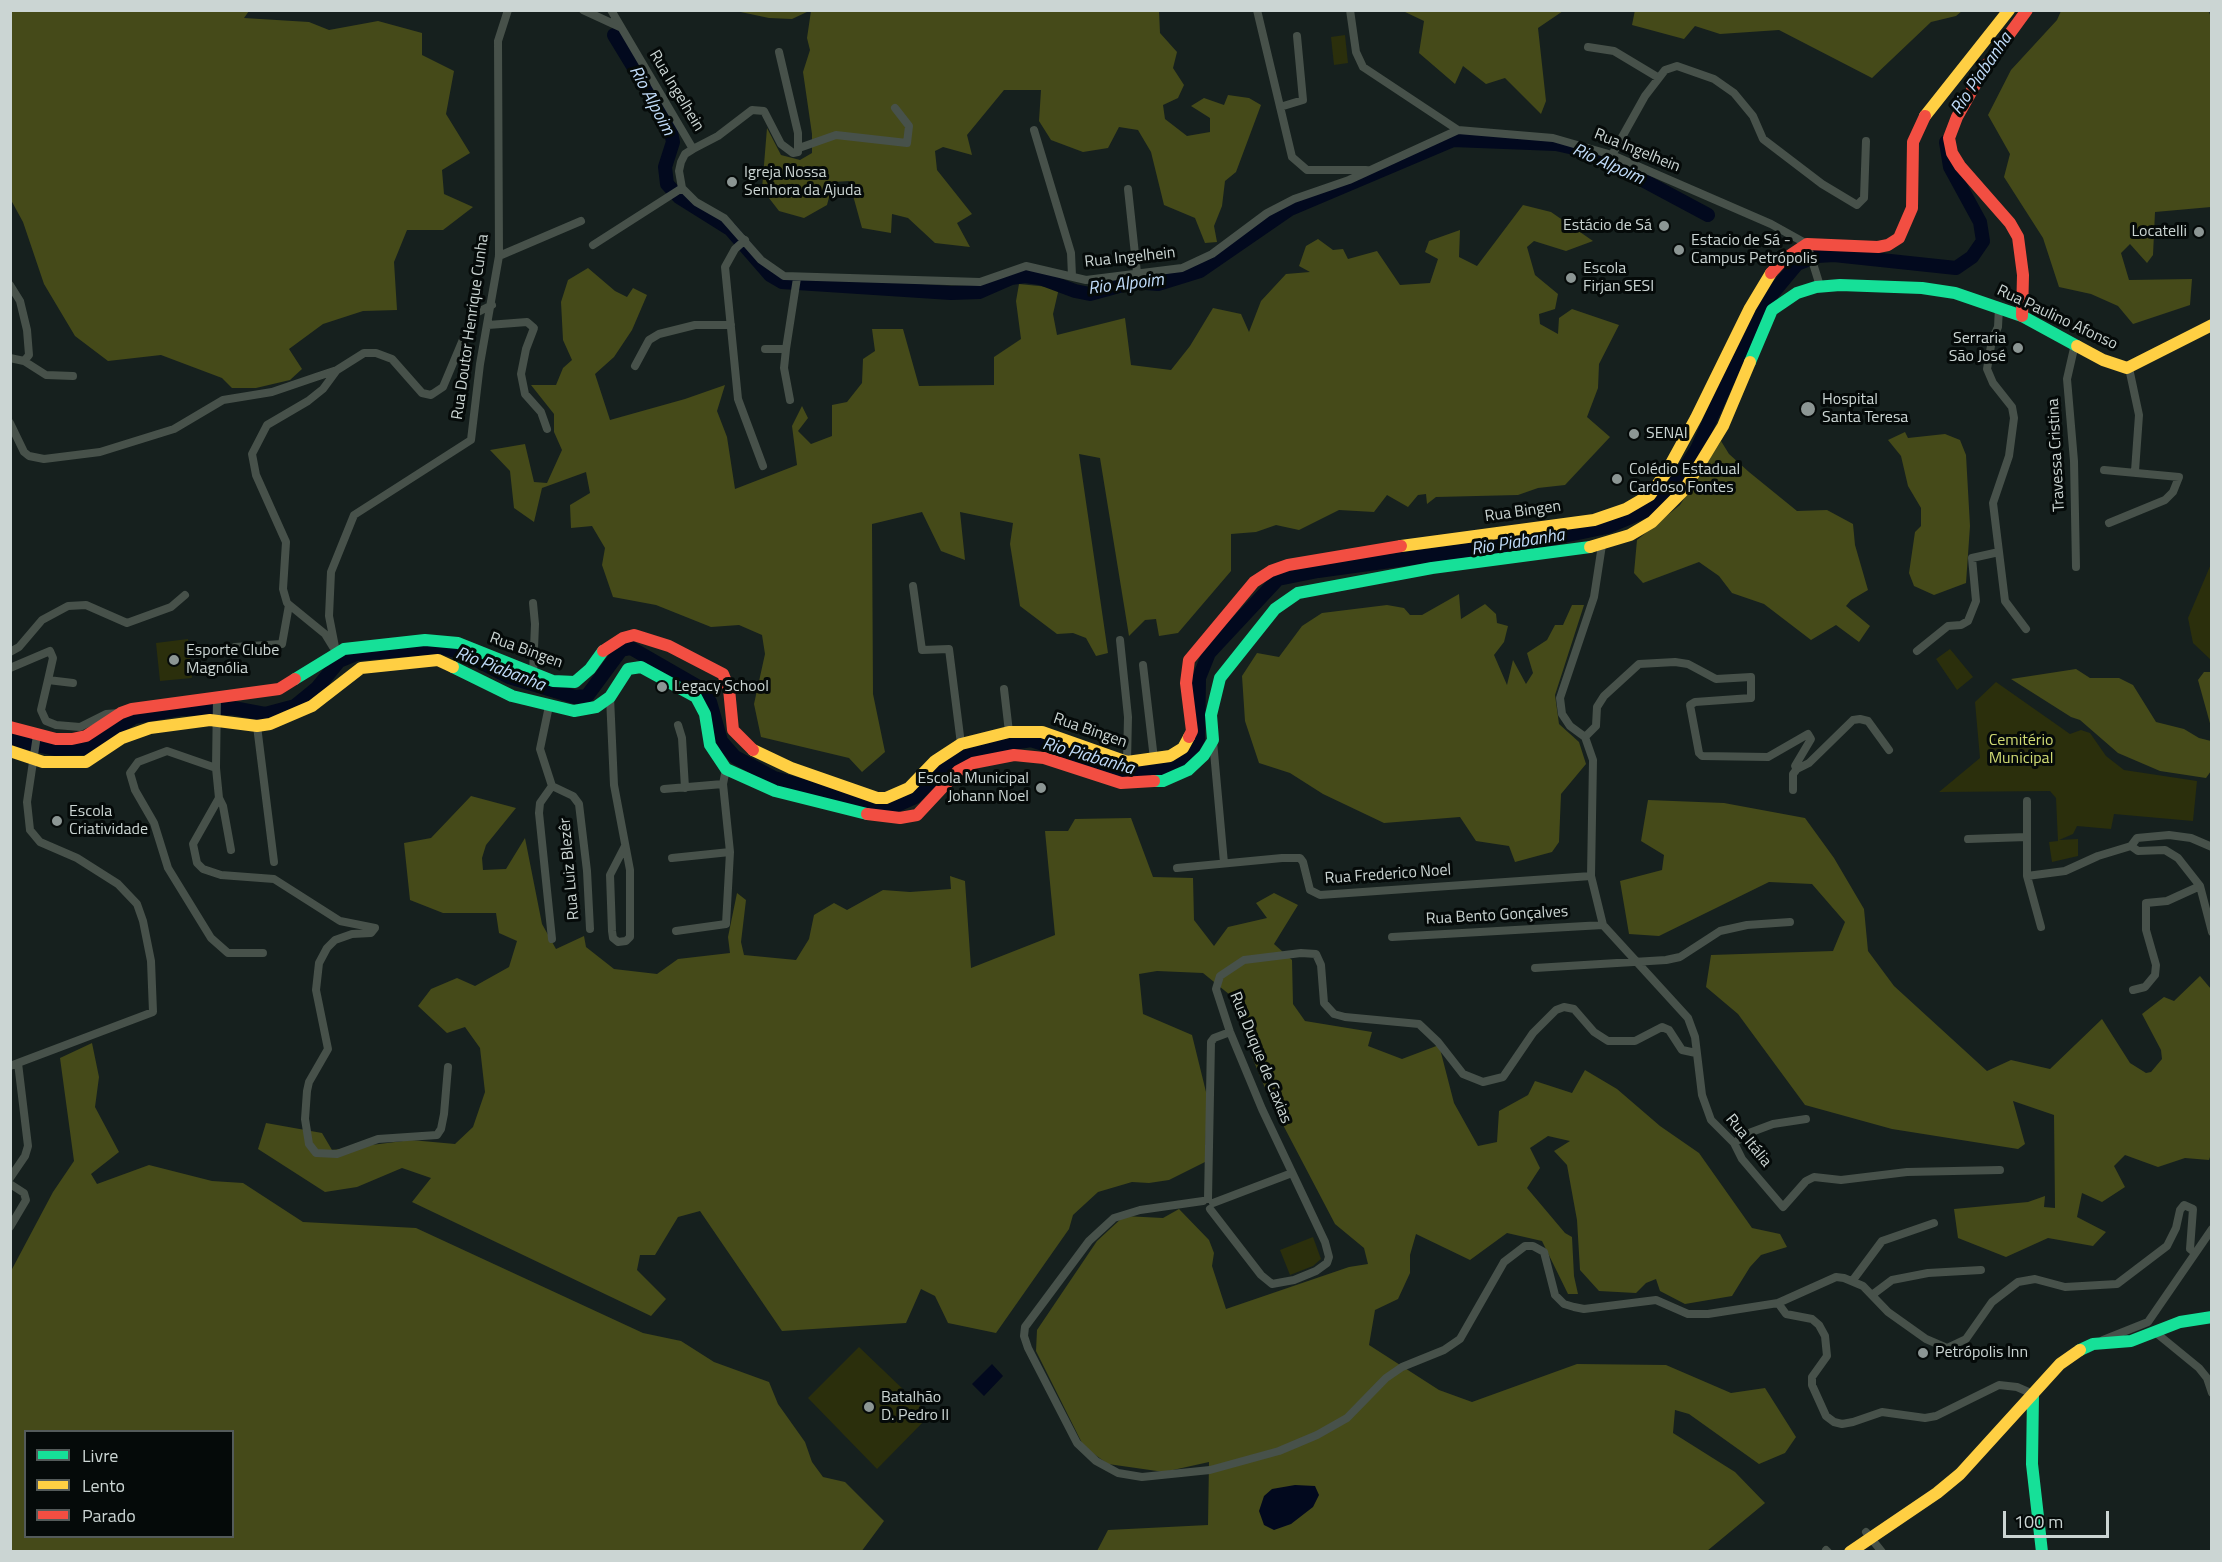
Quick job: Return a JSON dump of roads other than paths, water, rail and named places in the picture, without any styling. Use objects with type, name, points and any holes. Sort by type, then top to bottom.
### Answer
[{"type":"main road","points":[[1807,244],[1826,243],[1878,247],[1888,245],[1899,238],[1912,208],[1912,142],[1920,124],[1933,104],[2009,10]]},
{"type":"main road","points":[[2022,316],[2023,275],[2018,237],[2010,223],[1960,165],[1952,153],[1949,138],[1957,117],[1984,69],[2027,10]]},
{"type":"main road","name":"Rua Bingen","points":[[10,727],[56,739],[86,736],[121,713],[164,703],[279,689],[304,676],[336,652],[344,649],[425,639],[446,641],[471,648],[553,681],[575,682],[614,642],[634,635],[645,637],[706,663],[723,674],[729,689],[733,730],[755,752],[856,792],[886,798],[909,788],[935,761],[961,744],[1009,732],[1042,732],[1107,757],[1127,762],[1170,756],[1183,748],[1192,731],[1186,683],[1189,660],[1254,582],[1270,571],[1288,565],[1375,549],[1594,520],[1626,509],[1650,495],[1667,471],[1750,308],[1771,273],[1794,250],[1807,244]]},
{"type":"main road","points":[[10,751],[33,759],[64,764],[86,762],[136,731],[218,720],[257,726],[288,718],[306,710],[361,668],[438,660],[483,684],[549,706],[583,711],[596,707],[610,697],[624,673],[634,667],[641,667],[696,698],[705,714],[710,733],[710,745],[726,769],[775,791],[878,817],[900,818],[917,814],[958,771],[988,760],[1014,755],[1031,756],[1081,768],[1112,781],[1148,783],[1163,781],[1188,770],[1204,755],[1213,740],[1211,715],[1220,678],[1275,609],[1298,593],[1336,584],[1432,568],[1602,545],[1630,535],[1652,522],[1684,490],[1727,418],[1772,310],[1788,297],[1821,286]]},
{"type":"main road","name":"Rua Paulino Afonso","points":[[1821,286],[1922,288],[1955,293],[2022,316],[2103,360],[2129,368],[2211,325]]},
{"type":"main road","points":[[1191,719],[1211,715]]},
{"type":"main road","points":[[710,733],[733,730]]},
{"type":"main road","points":[[1850,1551],[1868,1535],[1937,1493],[1960,1474],[2060,1365],[2093,1344],[2121,1343],[2180,1322],[2211,1317]]},
{"type":"main road","points":[[2033,1394],[2032,1464],[2042,1551]]},
{"type":"street","name":"Rua Doutor Henrique Cunha","points":[[336,652],[329,616],[329,590],[333,562],[358,511],[471,440],[499,256],[498,41],[508,10]]},
{"type":"street","points":[[583,10],[620,28]]},
{"type":"street","name":"Rua Ingelhein","points":[[611,10],[693,149],[685,154],[681,162],[679,171],[681,189],[696,202],[724,218],[761,260],[776,273],[797,278],[980,282],[1026,266],[1086,280],[1166,271],[1198,262],[1276,208],[1372,170],[1458,130],[1553,138],[1612,155],[1770,224],[1807,244]]},
{"type":"street","points":[[1257,10],[1288,148],[1299,165],[1307,170],[1322,172],[1372,170]]},
{"type":"street","points":[[1350,10],[1356,52],[1363,67],[1458,130]]},
{"type":"street","points":[[1280,107],[1303,100],[1297,36]]},
{"type":"street","points":[[1588,46],[1614,51],[1659,78]]},
{"type":"street","points":[[779,52],[799,148]]},
{"type":"street","points":[[1612,155],[1636,111],[1670,66],[1677,66],[1714,79],[1734,93],[1747,108],[1763,139],[1822,184],[1857,205],[1864,198],[1866,141]]},
{"type":"street","points":[[693,149],[718,136],[752,110],[764,111],[776,136],[786,149],[795,153],[799,148],[837,135],[907,143],[909,126],[895,108]]},
{"type":"street","points":[[1034,130],[1071,253],[1072,276]]},
{"type":"street","points":[[593,245],[681,189]]},
{"type":"street","points":[[1128,189],[1137,273]]},
{"type":"street","points":[[499,256],[581,221]]},
{"type":"street","points":[[745,240],[735,249],[725,267],[738,399],[763,466]]},
{"type":"street","points":[[1807,244],[1821,286]]},
{"type":"street","points":[[790,400],[784,368],[797,278]]},
{"type":"street","points":[[10,285],[20,301],[27,330],[29,355],[24,361]]},
{"type":"street","points":[[10,423],[24,452],[29,456],[45,459],[100,452],[174,429],[223,400],[272,392],[337,370],[364,353],[385,355],[392,359],[422,393],[431,395],[443,387],[476,313],[492,305]]},
{"type":"street","points":[[1999,307],[1998,327],[1992,340],[1987,369],[1993,383],[2012,407],[2014,418],[2009,456],[1993,503],[2006,605],[2026,629]]},
{"type":"street","points":[[488,325],[527,322],[534,328],[526,349],[521,374],[525,394],[541,412],[548,429]]},
{"type":"street","points":[[636,366],[649,340],[659,333],[695,325],[731,325]]},
{"type":"street","name":"Travessa Cristina","points":[[2075,344],[2067,380],[2074,461],[2076,567]]},
{"type":"street","points":[[765,349],[786,349]]},
{"type":"street","points":[[10,358],[24,361],[46,375],[73,376]]},
{"type":"street","points":[[2129,368],[2139,415],[2135,471]]},
{"type":"street","points":[[235,647],[282,644],[288,605],[284,589],[286,542],[256,476],[252,454],[267,425],[316,395],[337,370]]},
{"type":"street","points":[[2104,470],[2135,471],[2179,477],[2174,492],[2155,506],[2109,523]]},
{"type":"street","points":[[1602,545],[1594,597],[1560,698],[1565,720],[1585,737],[1594,772],[1589,851],[1591,876],[1603,925],[1688,1018],[1695,1036],[1696,1053]]},
{"type":"street","points":[[1917,651],[1948,626],[1961,626],[1968,621],[1976,601],[1972,558],[1999,552]]},
{"type":"street","points":[[913,586],[922,650],[949,649],[961,744]]},
{"type":"street","points":[[10,652],[19,647],[42,620],[68,606],[86,605],[127,623],[171,607],[185,595]]},
{"type":"street","points":[[532,603],[535,624],[533,674]]},
{"type":"street","points":[[288,605],[325,634],[336,652]]},
{"type":"street","points":[[1120,640],[1128,717],[1127,762]]},
{"type":"street","points":[[10,668],[18,667],[50,651],[53,658],[41,710],[46,721],[56,725],[80,727],[106,714],[121,713]]},
{"type":"street","points":[[1585,737],[1596,726],[1598,707],[1604,696],[1639,664],[1675,662],[1688,664],[1716,679],[1753,679],[1751,698],[1692,703],[1692,725],[1696,731],[1699,753],[1702,756],[1768,757],[1809,734],[1811,739],[1797,761],[1795,766],[1797,769]]},
{"type":"street","points":[[1143,665],[1154,759]]},
{"type":"street","points":[[48,680],[73,683]]},
{"type":"street","points":[[1004,688],[1009,732]]},
{"type":"street","points":[[217,696],[216,768],[219,798],[223,806],[231,850]]},
{"type":"street","points":[[610,697],[614,785],[630,870],[631,934],[626,941],[618,942],[613,938],[610,875],[625,846]]},
{"type":"street","points":[[549,706],[540,749],[552,786]]},
{"type":"street","points":[[1793,790],[1793,774],[1797,769],[1809,763],[1849,723],[1860,718],[1868,721],[1889,750]]},
{"type":"street","points":[[678,725],[682,738],[686,788]]},
{"type":"street","points":[[257,726],[274,862]]},
{"type":"street","points":[[10,1178],[25,1156],[28,1146],[14,1064],[153,1012],[151,961],[137,904],[118,884],[77,858],[40,842],[30,830],[27,802],[38,735]]},
{"type":"street","points":[[1213,740],[1224,863]]},
{"type":"street","points":[[216,768],[167,751],[138,762],[130,773],[135,790],[154,823],[168,868],[211,938],[228,953],[262,953]]},
{"type":"street","points":[[676,931],[726,924],[730,852],[723,784],[726,769]]},
{"type":"street","points":[[664,789],[723,784]]},
{"type":"street","name":"Rua Luiz Blezêr","points":[[552,939],[539,813],[540,803],[552,786],[573,796],[579,804],[587,871],[590,929]]},
{"type":"street","points":[[219,798],[193,844],[194,857],[203,869],[221,875],[274,879],[340,921],[375,927],[374,931],[352,934],[335,940],[327,948],[320,963],[316,990],[328,1049],[309,1082],[307,1091],[305,1119],[309,1144],[316,1152],[337,1154],[378,1139],[437,1135],[441,1129],[444,1114],[448,1067]]},
{"type":"street","points":[[2027,801],[2027,876],[2041,927]]},
{"type":"street","points":[[2132,846],[2132,842],[2137,838],[2169,835],[2191,838],[2211,848]]},
{"type":"street","points":[[1968,839],[2027,837]]},
{"type":"street","points":[[2027,876],[2065,871],[2098,856],[2132,846]]},
{"type":"street","points":[[2132,846],[2138,851],[2165,850],[2173,854],[2200,886],[2211,932]]},
{"type":"street","points":[[672,858],[730,852]]},
{"type":"street","name":"Rua Frederico Noel","points":[[1177,868],[1300,858],[1310,890],[1320,895],[1591,876]]},
{"type":"street","points":[[2133,990],[2145,987],[2155,975],[2156,965],[2146,930],[2146,903],[2168,901],[2200,886]]},
{"type":"street","points":[[1535,968],[1636,963],[1680,957],[1720,932],[1748,925],[1790,922]]},
{"type":"street","name":"Rua Bento Gonçalves","points":[[1392,937],[1603,925]]},
{"type":"street","name":"Rua Duque de Caxias","points":[[1207,1204],[1265,1281],[1281,1284],[1316,1271],[1327,1263],[1328,1250],[1230,1032],[1216,989],[1220,976],[1244,960],[1311,952],[1319,957],[1324,1003],[1334,1014],[1419,1024],[1438,1042],[1462,1074],[1483,1082],[1503,1077],[1533,1033],[1556,1010],[1564,1007],[1574,1009],[1594,1032],[1608,1041],[1635,1041],[1662,1027],[1669,1030],[1682,1050],[1696,1053]]},
{"type":"street","points":[[1207,1204],[1211,1042],[1214,1038],[1230,1032]]},
{"type":"street","name":"Rua Itália","points":[[1696,1053],[1702,1095],[1711,1120],[1734,1143],[1742,1159],[1783,1207],[1806,1181],[1814,1177],[1841,1180],[1907,1172],[2000,1170]]},
{"type":"street","points":[[1734,1143],[1749,1133],[1773,1124],[1806,1119]]},
{"type":"street","points":[[1292,1173],[1207,1204],[1178,1205],[1125,1213],[1103,1227],[1089,1241],[1030,1318],[1024,1336],[1077,1443],[1107,1468],[1118,1473],[1142,1477],[1199,1472],[1241,1463],[1290,1447],[1347,1418],[1386,1378],[1402,1367],[1444,1350],[1460,1339],[1504,1262],[1525,1246],[1533,1246],[1544,1252],[1555,1295],[1564,1304],[1574,1307],[1584,1309],[1656,1300],[1696,1315],[1778,1303],[1836,1277],[1853,1280],[1913,1331],[1947,1348],[1966,1339],[1992,1302],[2018,1282],[2035,1279],[2065,1287],[2117,1284],[2167,1246],[2184,1205],[2193,1209],[2190,1249],[2195,1253]]},
{"type":"street","points":[[10,1184],[26,1198],[10,1227]]},
{"type":"street","points":[[1853,1280],[1882,1241],[1934,1223]]},
{"type":"street","points":[[2093,1344],[2148,1322],[2211,1228]]},
{"type":"street","points":[[1872,1295],[1892,1280],[1928,1273],[1981,1270]]},
{"type":"street","points":[[1778,1303],[1786,1314],[1812,1319],[1819,1325],[1825,1336],[1827,1356],[1812,1377],[1812,1384],[1826,1416],[1834,1422],[1842,1424],[1854,1422],[1865,1416],[1882,1412],[1925,1418],[1936,1416],[1999,1385],[2017,1387],[2033,1394]]},
{"type":"street","points":[[2156,1332],[2199,1368],[2207,1378],[2211,1393]]},
{"type":"street","points":[[1868,1535],[1882,1551]]},
{"type":"water","points":[[992,1364],[1003,1376],[984,1396],[972,1384]]},
{"type":"water","points":[[1295,1485],[1315,1486],[1319,1495],[1313,1507],[1291,1524],[1274,1530],[1264,1525],[1259,1511],[1264,1496],[1272,1489]]},
{"type":"waterway","name":"Rio Alpoim","points":[[614,35],[670,127],[673,142],[665,167],[667,184],[679,197],[730,229],[770,275],[782,282],[951,293],[979,292],[1011,278],[1025,276],[1040,278],[1090,294],[1134,282],[1158,284],[1200,271],[1290,209],[1453,140],[1556,144],[1574,148],[1609,162],[1708,215]]},
{"type":"waterway","name":"Rio Piabanha","points":[[10,739],[55,749],[86,748],[134,717],[180,709],[233,708],[265,714],[295,706],[317,688],[339,661],[356,654],[440,647],[463,653],[509,677],[575,697],[587,696],[621,650],[631,648],[697,686],[710,702],[721,741],[735,757],[774,778],[879,807],[897,805],[915,797],[949,762],[983,748],[1031,740],[1133,773],[1161,769],[1187,758],[1198,739],[1199,678],[1209,653],[1278,579],[1318,571],[1549,539],[1607,527],[1652,508],[1672,488],[1697,449],[1745,342],[1772,294],[1797,264],[1817,256],[1834,255],[1956,268],[1972,257],[1983,241],[1980,222],[1950,167],[1946,142]]},
{"type":"place","name":"Igreja Nossa Senhora da Ajuda","points":[[732,182]]},
{"type":"place","name":"Estácio de Sá","points":[[1664,226]]},
{"type":"place","name":"Locatelli","points":[[2199,232]]},
{"type":"place","name":"Estacio de Sá - Campus Petrópolis","points":[[1679,250]]},
{"type":"place","name":"Escola Firjan SESI","points":[[1571,278]]},
{"type":"place","name":"Serraria São José","points":[[2018,348]]},
{"type":"place","name":"Hospital Santa Teresa","points":[[1808,409]]},
{"type":"place","name":"SENAI","points":[[1634,434]]},
{"type":"place","name":"Colédio Estadual Cardoso Fontes","points":[[1617,479]]},
{"type":"place","name":"Esporte Clube Magnólia","points":[[174,660]]},
{"type":"place","name":"Legacy School","points":[[662,687]]},
{"type":"place","name":"Escola Municipal Johann Noel","points":[[1041,788]]},
{"type":"place","name":"Escola Criatividade","points":[[57,821]]},
{"type":"place","name":"Petrópolis Inn","points":[[1923,1353]]},
{"type":"place","name":"Batalhão D. Pedro II","points":[[869,1407]]},
{"type":"park label","name":"Cemitério Municipal","points":[[2021,750]]}]
